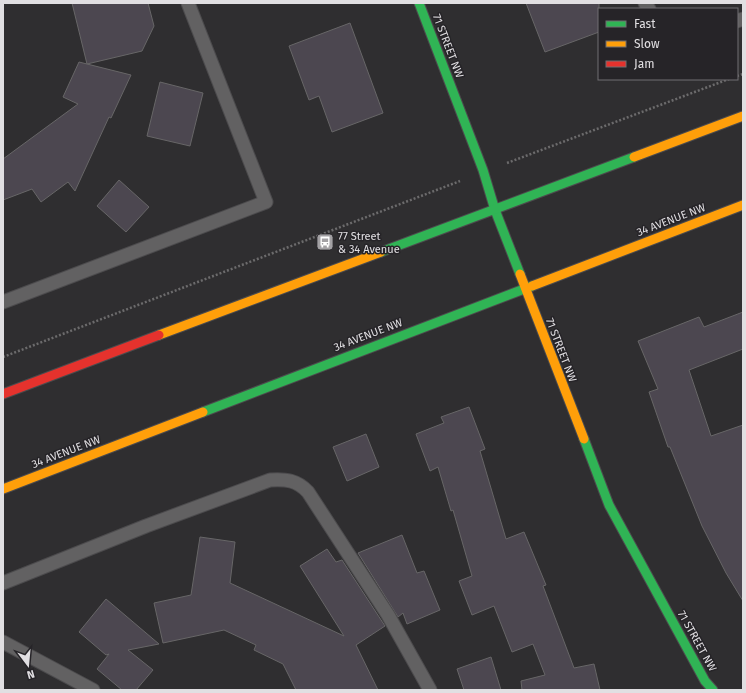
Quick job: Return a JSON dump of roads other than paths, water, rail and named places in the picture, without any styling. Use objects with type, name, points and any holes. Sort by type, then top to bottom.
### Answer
[{"type":"main road","name":"71 STREET NW","points":[[419,3],[483,170],[495,210],[609,505],[705,681],[713,690]]},
{"type":"main road","points":[[3,394],[743,116]]},
{"type":"main road","name":"34 AVENUE NW","points":[[3,489],[743,205]]},
{"type":"lane","points":[[3,302],[266,202],[188,3]]},
{"type":"lane","points":[[3,583],[146,526],[270,480],[292,481],[308,492],[388,615],[430,690]]},
{"type":"lane","points":[[3,642],[93,690]]},
{"type":"place","name":"77 Street & 34 Avenue","points":[[325,242]]}]
